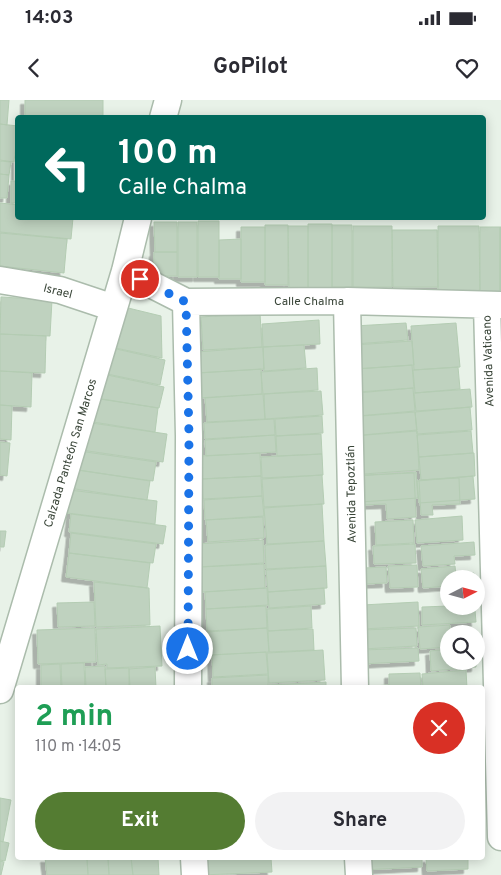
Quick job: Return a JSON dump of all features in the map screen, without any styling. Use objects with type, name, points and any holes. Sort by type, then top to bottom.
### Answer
[{"type":"street","points":[[164,115],[168,100]]},
{"type":"street","name":"Calzada Panteón San Marcos","points":[[0,689],[7,641],[114,308],[138,220]]},
{"type":"street","name":"Calle Chalma","points":[[125,271],[186,302],[346,301],[494,305]]},
{"type":"street","name":"Israel","points":[[0,280],[60,290],[114,308]]},
{"type":"street","name":"Avenida Tepoztlán","points":[[346,301],[355,685]]},
{"type":"street","points":[[186,302],[189,436],[188,685]]},
{"type":"street","name":"Avenida Vaticano","points":[[494,305],[501,838]]},
{"type":"street","points":[[194,860],[195,875]]},
{"type":"street","points":[[358,860],[358,875]]},
{"type":"building","points":[[0,100],[9,100],[7,125],[0,124]]},
{"type":"building","points":[[25,100],[103,100],[103,115],[25,115]]},
{"type":"building","points":[[0,124],[15,126],[14,162],[0,160]]},
{"type":"building","points":[[0,161],[11,162],[9,175],[0,174]]},
{"type":"building","points":[[0,174],[9,175],[7,198],[0,198]]},
{"type":"building","points":[[11,181],[15,181],[15,203],[11,203]]},
{"type":"building","points":[[0,203],[15,205],[15,220],[73,220],[71,239],[0,232]]},
{"type":"building","points":[[198,221],[219,221],[219,277],[198,277]]},
{"type":"building","points":[[154,222],[177,222],[177,252],[155,252]]},
{"type":"building","points":[[178,222],[197,222],[197,277],[178,277]]},
{"type":"building","points":[[308,224],[332,224],[332,288],[308,288]]},
{"type":"building","points":[[265,225],[288,225],[288,285],[265,285]]},
{"type":"building","points":[[332,225],[352,225],[352,287],[332,287]]},
{"type":"building","points":[[288,226],[308,226],[308,288],[289,288]]},
{"type":"building","points":[[353,226],[392,226],[392,287],[353,287]]},
{"type":"building","points":[[438,226],[479,226],[480,295],[438,295]]},
{"type":"building","points":[[241,227],[265,227],[265,282],[241,282]]},
{"type":"building","points":[[480,227],[500,227],[500,294],[480,294]]},
{"type":"building","points":[[501,227],[501,290],[500,290]]},
{"type":"building","points":[[392,230],[437,230],[438,287],[393,287]]},
{"type":"building","points":[[0,233],[67,239],[64,273],[0,266]]},
{"type":"building","points":[[241,239],[241,279],[219,279],[219,240]]},
{"type":"building","points":[[154,252],[177,252],[177,276],[153,276]]},
{"type":"building","points":[[1,297],[52,300],[50,336],[0,334]]},
{"type":"building","points":[[120,306],[161,316],[162,358],[111,347]]},
{"type":"building","points":[[260,313],[262,347],[203,350],[201,317]]},
{"type":"building","points":[[319,320],[320,344],[263,347],[262,324]]},
{"type":"building","points":[[406,323],[408,340],[355,344],[354,326]]},
{"type":"building","points":[[456,323],[460,367],[414,370],[411,326]]},
{"type":"building","points":[[0,334],[46,336],[45,373],[0,371]]},
{"type":"building","points":[[412,341],[414,365],[356,369],[354,345]]},
{"type":"building","points":[[304,345],[306,368],[264,371],[263,347]]},
{"type":"building","points":[[263,347],[264,369],[198,373],[197,352]]},
{"type":"building","points":[[112,348],[165,360],[160,385],[107,374]]},
{"type":"building","points":[[412,365],[414,388],[358,392],[356,369]]},
{"type":"building","points":[[458,367],[460,389],[415,393],[413,370]]},
{"type":"building","points":[[317,368],[318,390],[263,394],[261,372]]},
{"type":"building","points":[[261,369],[262,394],[198,398],[197,373]]},
{"type":"building","points":[[0,371],[32,373],[31,407],[0,405]]},
{"type":"building","points":[[98,373],[164,387],[159,408],[93,398]]},
{"type":"building","points":[[413,388],[415,411],[358,416],[357,393]]},
{"type":"building","points":[[470,389],[472,407],[416,411],[414,393]]},
{"type":"building","points":[[321,391],[323,415],[265,419],[264,394]]},
{"type":"building","points":[[263,394],[265,419],[207,422],[205,398]]},
{"type":"building","points":[[90,397],[158,408],[155,432],[87,421]]},
{"type":"building","points":[[0,405],[12,406],[11,440],[0,439]]},
{"type":"building","points":[[470,407],[472,430],[417,434],[415,412]]},
{"type":"building","points":[[415,412],[417,430],[363,435],[361,416]]},
{"type":"building","points":[[322,416],[323,433],[276,436],[275,419]]},
{"type":"building","points":[[274,419],[275,435],[205,439],[204,423]]},
{"type":"building","points":[[85,422],[167,434],[163,462],[81,450]]},
{"type":"building","points":[[417,431],[419,470],[364,474],[353,436]]},
{"type":"building","points":[[471,431],[473,453],[419,457],[417,435]]},
{"type":"building","points":[[321,434],[322,454],[277,456],[276,436]]},
{"type":"building","points":[[275,435],[276,452],[206,456],[205,440]]},
{"type":"building","points":[[0,442],[10,443],[7,476],[0,475]]},
{"type":"building","points":[[79,451],[156,462],[153,481],[77,470]]},
{"type":"building","points":[[260,453],[261,476],[200,479],[199,456]]},
{"type":"building","points":[[474,453],[475,476],[421,480],[419,457]]},
{"type":"building","points":[[322,454],[323,475],[262,478],[261,457]]},
{"type":"building","points":[[72,469],[150,481],[147,500],[69,488]]},
{"type":"building","points":[[416,472],[418,498],[360,502],[358,476]]},
{"type":"building","points":[[414,473],[416,517],[387,519],[386,504],[362,505],[361,475]]},
{"type":"building","points":[[322,475],[324,504],[264,507],[262,479]]},
{"type":"building","points":[[261,476],[262,496],[203,499],[202,479]]},
{"type":"building","points":[[473,476],[475,499],[419,503],[417,481]]},
{"type":"building","points":[[459,478],[460,504],[432,505],[433,515],[421,515],[419,480]]},
{"type":"building","points":[[70,490],[157,501],[155,524],[67,513]]},
{"type":"building","points":[[262,496],[264,516],[205,520],[204,500]]},
{"type":"building","points":[[322,504],[324,541],[267,544],[264,508]]},
{"type":"building","points":[[71,514],[166,526],[163,544],[69,532]]},
{"type":"building","points":[[462,516],[463,540],[417,543],[415,520]]},
{"type":"building","points":[[263,517],[264,538],[208,542],[206,520]]},
{"type":"building","points":[[413,520],[414,543],[376,545],[375,522]]},
{"type":"building","points":[[0,531],[6,531],[4,547],[0,547]]},
{"type":"building","points":[[71,533],[156,544],[153,563],[69,553]]},
{"type":"building","points":[[263,540],[264,563],[198,567],[196,544]]},
{"type":"building","points":[[324,541],[326,566],[266,569],[265,545]]},
{"type":"building","points":[[474,542],[475,555],[454,556],[455,564],[423,566],[421,546]]},
{"type":"building","points":[[415,544],[416,563],[374,564],[373,546]]},
{"type":"building","points":[[69,553],[150,563],[147,588],[66,577]]},
{"type":"building","points":[[264,564],[265,588],[202,592],[201,567]]},
{"type":"building","points":[[417,565],[418,587],[390,588],[388,566]]},
{"type":"building","points":[[326,566],[327,588],[268,592],[266,570]]},
{"type":"building","points":[[455,566],[455,570],[440,570],[440,587],[423,588],[421,569]]},
{"type":"building","points":[[386,567],[387,583],[364,584],[363,568]]},
{"type":"building","points":[[94,582],[149,588],[150,625],[96,627]]},
{"type":"building","points":[[267,588],[268,605],[206,609],[205,592]]},
{"type":"building","points":[[324,588],[325,604],[269,608],[268,592]]},
{"type":"building","points":[[94,602],[95,626],[58,627],[57,603]]},
{"type":"building","points":[[418,602],[419,626],[363,629],[362,605]]},
{"type":"building","points":[[266,606],[267,628],[207,631],[206,609]]},
{"type":"building","points":[[311,606],[312,628],[268,631],[267,609]]},
{"type":"building","points":[[440,606],[440,615],[475,615],[476,622],[422,625],[422,607]]},
{"type":"building","points":[[160,626],[162,666],[107,668],[107,664],[98,665],[96,629]]},
{"type":"building","points":[[440,626],[440,648],[420,649],[418,627]]},
{"type":"building","points":[[95,628],[96,662],[38,664],[37,630]]},
{"type":"building","points":[[267,628],[269,652],[209,655],[207,632]]},
{"type":"building","points":[[416,628],[417,646],[363,649],[362,630]]},
{"type":"building","points":[[313,629],[314,650],[269,652],[268,631]]},
{"type":"building","points":[[418,648],[419,661],[362,664],[362,650]]},
{"type":"building","points":[[323,650],[325,680],[269,683],[267,653]]},
{"type":"building","points":[[440,650],[440,670],[442,670],[431,671],[430,651]]},
{"type":"building","points":[[266,652],[268,674],[213,677],[212,655]]},
{"type":"building","points":[[84,663],[85,685],[62,685],[61,664]]},
{"type":"building","points":[[60,664],[61,685],[41,685],[41,665]]},
{"type":"building","points":[[105,666],[106,685],[86,685],[85,667]]},
{"type":"building","points":[[155,667],[156,685],[130,685],[129,669]]},
{"type":"building","points":[[129,668],[129,685],[106,685],[105,669]]},
{"type":"building","points":[[466,670],[467,685],[423,685],[422,674]]},
{"type":"building","points":[[420,673],[421,685],[389,685],[389,674]]},
{"type":"building","points":[[268,675],[268,685],[212,685],[212,678]]},
{"type":"building","points":[[326,682],[326,685],[269,685]]},
{"type":"building","points":[[0,798],[11,800],[3,842],[0,841]]},
{"type":"building","points":[[0,841],[9,843],[5,861],[0,860]]},
{"type":"building","points":[[45,860],[87,860],[88,875],[47,875]]},
{"type":"building","points":[[87,860],[108,860],[109,875],[88,875]]},
{"type":"building","points":[[108,860],[131,860],[133,875],[109,875]]},
{"type":"building","points":[[131,860],[158,860],[159,875],[133,875]]},
{"type":"building","points":[[201,860],[271,860],[272,872],[202,875]]},
{"type":"building","points":[[362,860],[422,860],[422,867],[363,870]]},
{"type":"building","points":[[426,860],[468,860],[468,869],[427,871]]},
{"type":"building","points":[[0,861],[4,862],[1,875],[0,875]]},
{"type":"route","points":[[140,279],[186,302],[189,436],[188,649]]}]
